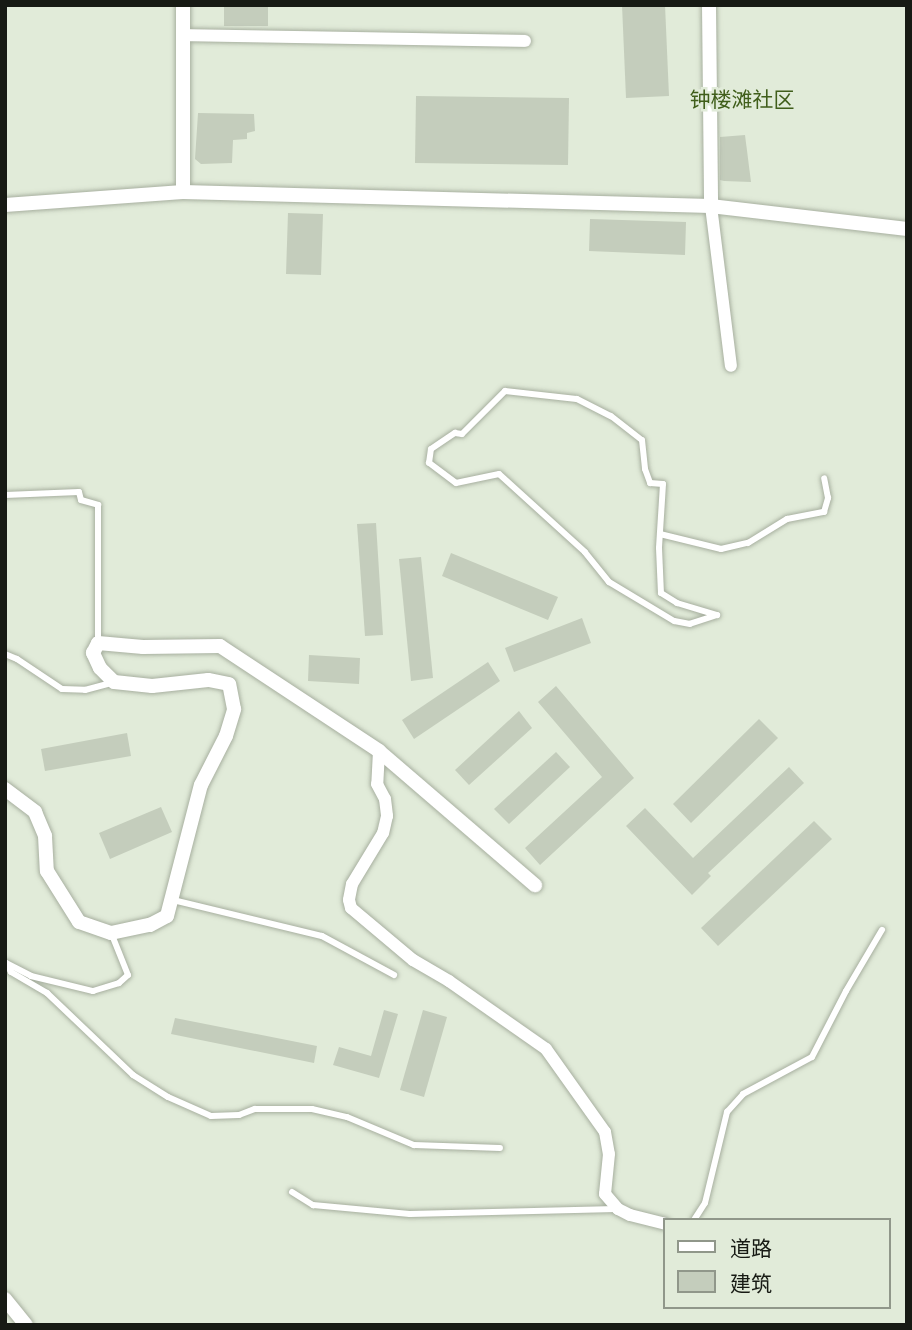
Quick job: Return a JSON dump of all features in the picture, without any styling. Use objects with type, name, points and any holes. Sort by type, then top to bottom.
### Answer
[{"type":"street","points":[[183,5],[183,192]]},
{"type":"street","points":[[709,5],[711,206],[731,366]]},
{"type":"street","points":[[183,35],[525,41]]},
{"type":"street","points":[[5,205],[183,192],[711,206],[907,229]]},
{"type":"street","points":[[5,789],[35,812],[45,836],[47,871],[79,922],[111,933],[150,925],[167,916],[201,785],[226,736],[234,709],[229,684],[208,680],[152,686],[114,682],[100,668],[93,653],[99,643],[143,647],[220,646],[379,751],[535,885]]},
{"type":"street","points":[[379,751],[377,784],[385,799],[387,816],[383,833],[352,884],[349,892],[352,908],[413,960],[449,981],[546,1049],[605,1132],[610,1154],[605,1194],[618,1209],[664,1224]]},
{"type":"street","points":[[5,1299],[26,1325]]},
{"type":"lane","points":[[505,391],[577,399],[611,416],[642,440],[645,470],[650,483],[663,484],[660,534],[661,593],[677,603],[717,615],[690,624],[674,621],[608,582],[585,552],[499,474],[456,483],[429,463],[431,449],[455,433],[462,434],[505,391]]},
{"type":"lane","points":[[660,534],[721,549],[748,543],[787,519],[824,512],[828,498],[824,478]]},
{"type":"lane","points":[[5,495],[79,492],[81,500],[98,505],[99,643]]},
{"type":"lane","points":[[5,654],[18,659],[62,689],[85,690],[114,682]]},
{"type":"lane","points":[[171,899],[322,936],[394,975]]},
{"type":"lane","points":[[695,1218],[705,1203],[727,1112],[743,1094],[811,1057],[882,930]]},
{"type":"lane","points":[[6,962],[31,976],[59,985],[93,991],[119,984],[128,975],[111,933]]},
{"type":"lane","points":[[6,962],[11,972],[47,993],[133,1075],[168,1097],[211,1116],[239,1115],[255,1109],[312,1109],[347,1117],[414,1145],[500,1148]]},
{"type":"lane","points":[[292,1192],[313,1205],[410,1214],[618,1209]]},
{"type":"building","points":[[224,5],[268,5],[268,26],[224,26]]},
{"type":"building","points":[[622,5],[665,5],[669,96],[626,98]]},
{"type":"building","points":[[416,96],[569,98],[568,165],[415,163]]},
{"type":"building","points":[[198,113],[254,114],[255,131],[247,133],[247,139],[233,140],[232,163],[201,164],[195,159]]},
{"type":"building","points":[[745,135],[751,182],[720,180],[720,137]]},
{"type":"building","points":[[288,213],[323,214],[321,275],[286,274]]},
{"type":"building","points":[[590,219],[686,222],[685,255],[589,251]]},
{"type":"building","points":[[376,523],[383,635],[365,636],[357,524]]},
{"type":"building","points":[[451,553],[558,597],[548,620],[442,576]]},
{"type":"building","points":[[421,557],[433,678],[411,681],[399,559]]},
{"type":"building","points":[[582,618],[591,643],[514,672],[505,648]]},
{"type":"building","points":[[309,655],[360,658],[359,684],[308,681]]},
{"type":"building","points":[[488,662],[500,681],[414,739],[402,720]]},
{"type":"building","points":[[556,686],[634,778],[540,865],[525,848],[602,777],[538,702]]},
{"type":"building","points":[[519,711],[532,728],[469,785],[455,770]]},
{"type":"building","points":[[759,719],[778,738],[691,823],[673,804]]},
{"type":"building","points":[[127,733],[131,756],[45,771],[41,749]]},
{"type":"building","points":[[556,752],[570,767],[509,824],[494,809]]},
{"type":"building","points":[[789,767],[804,783],[708,873],[711,876],[692,895],[626,826],[645,808],[693,858]]},
{"type":"building","points":[[161,807],[172,832],[110,859],[99,833]]},
{"type":"building","points":[[814,821],[832,839],[718,946],[701,928]]},
{"type":"building","points":[[384,1010],[398,1014],[379,1078],[333,1065],[339,1047],[371,1056]]},
{"type":"building","points":[[423,1010],[447,1017],[424,1097],[400,1090]]},
{"type":"building","points":[[175,1018],[317,1046],[314,1063],[171,1034]]},
{"type":"district","name":"钟楼滩社区","points":[[742,99]]}]
